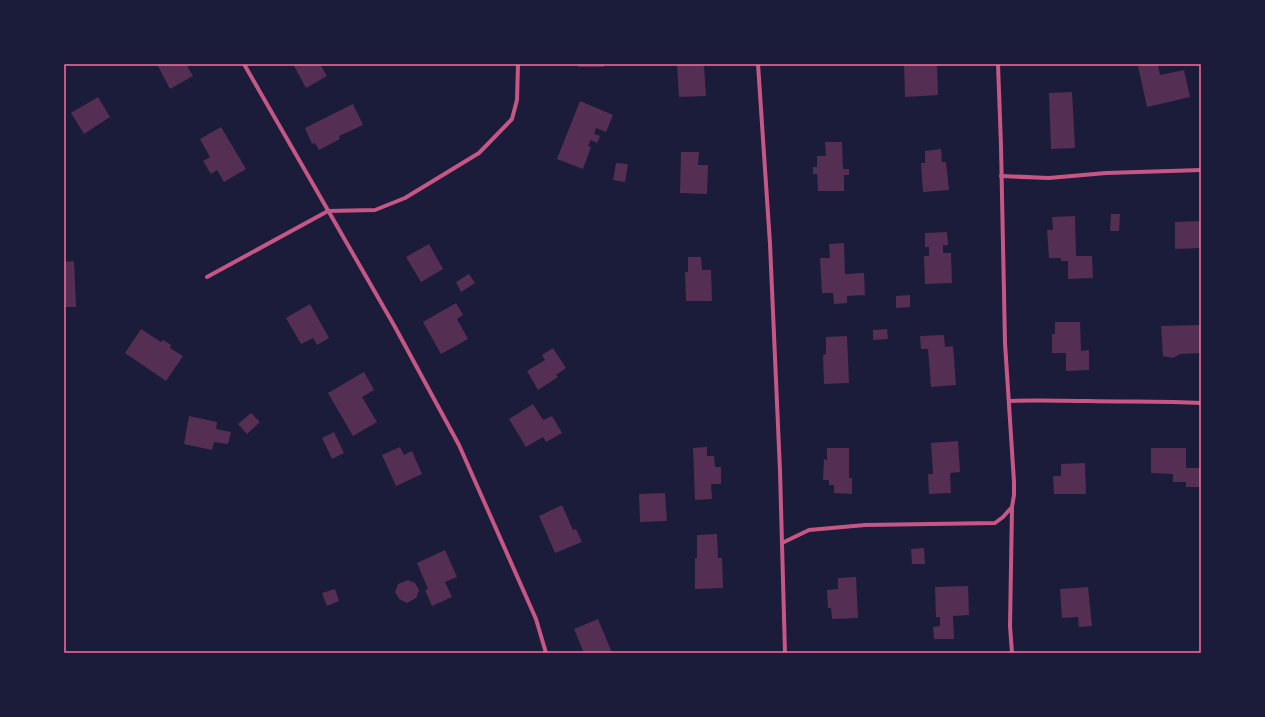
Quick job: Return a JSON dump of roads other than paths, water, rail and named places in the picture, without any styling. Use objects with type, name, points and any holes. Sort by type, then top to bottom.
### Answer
[{"type":"street","points":[[244,64],[395,327],[459,445],[536,619],[546,653]]},
{"type":"street","points":[[207,277],[328,211],[375,210],[405,198],[479,153],[512,119],[517,100],[518,64]]},
{"type":"street","points":[[758,64],[770,244],[785,653]]},
{"type":"street","points":[[998,64],[1005,343],[1014,482],[1012,507],[1010,626],[1012,653]]},
{"type":"street","points":[[1001,176],[1049,178],[1106,173],[1201,170]]},
{"type":"street","points":[[1009,401],[1041,399],[1201,403]]},
{"type":"street","points":[[782,543],[809,530],[865,525],[995,523],[1012,507]]}]
